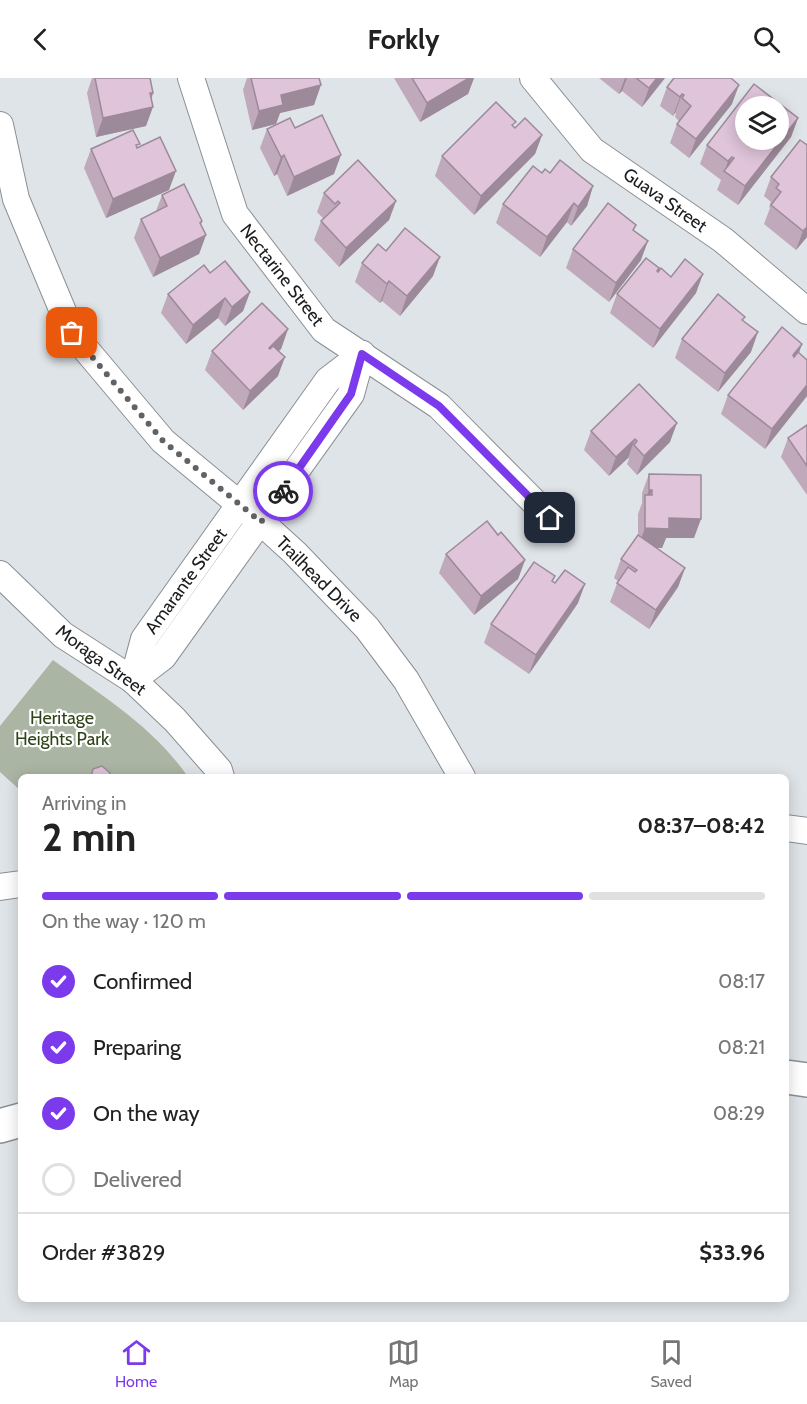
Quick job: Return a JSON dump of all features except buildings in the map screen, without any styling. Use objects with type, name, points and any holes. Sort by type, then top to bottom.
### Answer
[{"type":"main road","points":[[789,1077],[807,1080]]},
{"type":"main road","points":[[0,1126],[18,1121]]},
{"type":"street","name":"Nectarine Street","points":[[191,78],[235,214],[324,330],[439,406],[550,518]]},
{"type":"street","name":"Guava Street","points":[[533,78],[592,150],[723,240],[807,310]]},
{"type":"street","name":"Trailhead Drive","points":[[0,125],[16,199],[72,333],[163,441],[295,553],[367,628],[406,680],[460,774]]},
{"type":"street","name":"Amarante Street","points":[[133,680],[144,639],[328,380],[362,354]]},
{"type":"street","name":"Amarante Street","points":[[133,680],[164,657],[351,394],[362,354]]},
{"type":"street","name":"Moraga Street","points":[[0,574],[63,635],[133,680],[175,720],[220,774]]},
{"type":"street","points":[[789,828],[807,831]]},
{"type":"street","points":[[0,887],[18,884]]},
{"type":"green space","name":"Heritage Heights Park","points":[[53,660],[143,727],[186,774],[18,774],[18,788],[0,772],[0,726]]},
{"type":"way so far","points":[[72,333],[163,441],[261,522],[283,491]]},
{"type":"route","points":[[283,491],[351,394],[362,354],[439,406],[550,518]]}]
